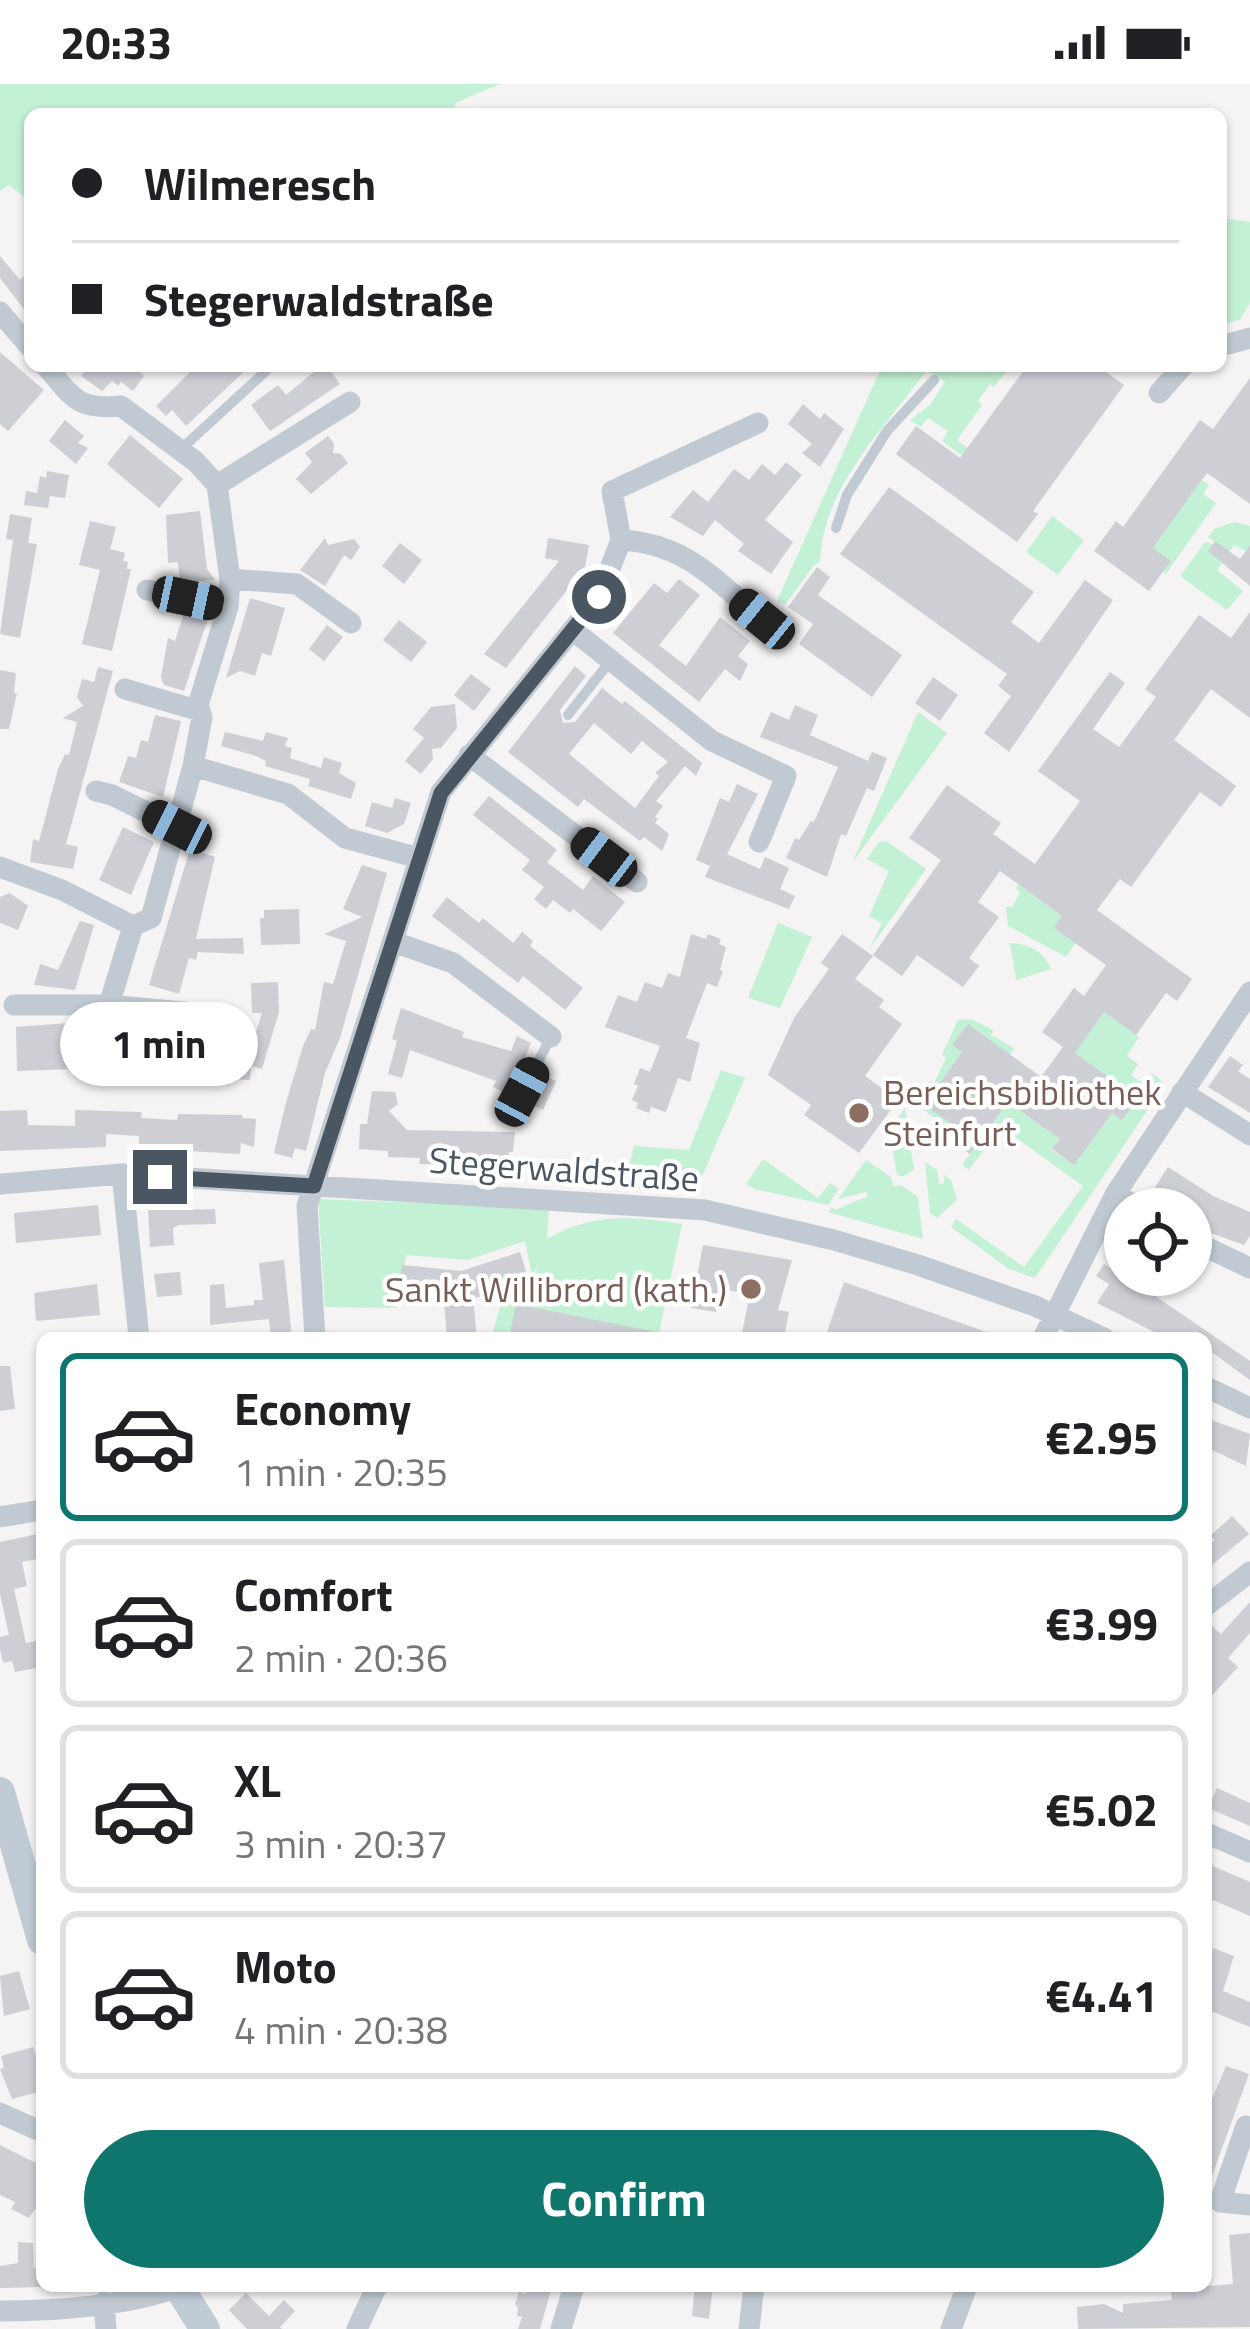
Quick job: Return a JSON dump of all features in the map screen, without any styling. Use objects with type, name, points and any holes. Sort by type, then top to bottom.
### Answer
[{"type":"street","points":[[0,312],[24,340]]},
{"type":"street","points":[[51,372],[80,404],[121,406],[217,485],[230,579],[228,607],[198,705],[194,766],[177,827],[151,918],[133,926],[110,1005]]},
{"type":"street","points":[[1159,393],[1178,372]]},
{"type":"street","points":[[217,485],[350,402]]},
{"type":"street","points":[[315,1332],[307,1206],[441,793],[599,597],[621,539],[612,491],[758,423]]},
{"type":"street","points":[[621,539],[655,542],[677,550],[762,619]]},
{"type":"street","points":[[230,579],[297,584],[351,623]]},
{"type":"street","points":[[147,590],[228,607]]},
{"type":"street","points":[[574,631],[712,741],[786,776],[759,842]]},
{"type":"street","points":[[125,689],[200,711]]},
{"type":"street","points":[[470,755],[638,882]]},
{"type":"street","points":[[194,766],[288,794],[345,838],[419,858]]},
{"type":"street","points":[[96,791],[177,827]]},
{"type":"street","points":[[0,867],[62,890],[133,926]]},
{"type":"street","points":[[394,942],[453,963],[551,1037]]},
{"type":"street","points":[[1119,1188],[1248,997]]},
{"type":"street","points":[[14,1006],[110,1005],[204,1014]]},
{"type":"street","points":[[1182,1092],[1250,1136]]},
{"type":"street","points":[[122,1174],[138,1332]]},
{"type":"street","name":"Stegerwaldstraße","points":[[0,1184],[122,1174],[704,1210],[868,1250],[1054,1314],[1092,1332]]},
{"type":"street","points":[[1046,1332],[1104,1216]]},
{"type":"street","points":[[1212,1250],[1250,1268]]},
{"type":"street","points":[[1212,1390],[1250,1408]]},
{"type":"street","points":[[0,1517],[36,1511]]},
{"type":"street","points":[[1212,1601],[1250,1572]]},
{"type":"street","points":[[0,1792],[36,1919]]},
{"type":"street","points":[[1212,1836],[1250,1852]]},
{"type":"street","points":[[0,2113],[36,2129]]},
{"type":"street","points":[[1246,2126],[1220,2202],[1250,2204]]},
{"type":"street","points":[[0,2311],[39,2320],[166,2292]]},
{"type":"street","points":[[181,2292],[205,2329]]},
{"type":"street","points":[[357,2329],[374,2292]]},
{"type":"street","points":[[562,2329],[572,2292]]},
{"type":"street","points":[[749,2329],[753,2292]]},
{"type":"street","points":[[951,2329],[965,2292]]},
{"type":"street","points":[[104,2302],[106,2329]]},
{"type":"lane","points":[[180,450],[265,372]]},
{"type":"lane","points":[[836,528],[847,495],[887,431],[934,380]]},
{"type":"lane","points":[[568,716],[611,660]]},
{"type":"lane","points":[[522,1092],[551,1037]]},
{"type":"green space","points":[[0,84],[500,84],[455,103],[455,108],[24,108],[24,196],[9,185],[0,191]]},
{"type":"green space","points":[[1227,219],[1250,222],[1250,303],[1240,320],[1227,323]]},
{"type":"green space","points":[[879,372],[925,372],[844,483],[824,534],[820,562],[785,605],[777,601]]},
{"type":"green space","points":[[930,372],[1005,372],[994,387],[990,384],[978,401],[982,405],[957,440],[996,469],[991,477],[942,441],[948,431],[928,418],[921,427],[910,420],[930,405],[945,382]]},
{"type":"green space","points":[[1202,480],[1209,485],[1203,494],[1216,503],[1165,575],[1153,548]]},
{"type":"green space","points":[[1052,516],[1084,540],[1058,575],[1026,552]]},
{"type":"green space","points":[[1234,522],[1250,526],[1250,553],[1234,545],[1217,570],[1243,591],[1227,610],[1180,576],[1205,542],[1223,547],[1208,537],[1214,529]]},
{"type":"green space","points":[[918,712],[947,733],[852,863]]},
{"type":"green space","points":[[886,841],[926,869],[869,950],[882,923],[869,916],[889,871],[867,859],[879,842]]},
{"type":"green space","points":[[1018,884],[1062,916],[1075,943],[1066,957],[1008,926],[1006,907],[1012,907],[1020,893]]},
{"type":"green space","points":[[778,923],[812,937],[780,1008],[748,998]]},
{"type":"green space","points":[[1010,943],[1035,950],[1051,969],[1016,980]]},
{"type":"green space","points":[[1104,1012],[1139,1037],[1127,1056],[1138,1064],[1131,1075],[1144,1084],[1152,1073],[1165,1084],[1035,1278],[1009,1269],[951,1227],[956,1219],[1024,1267],[1083,1186],[1001,1127],[969,1170],[962,1165],[1008,1102],[1060,1139],[1052,1150],[1073,1164],[1112,1113],[1122,1120],[1137,1099],[1075,1053]]},
{"type":"green space","points":[[971,1019],[1014,1048],[1010,1055],[967,1025],[953,1045],[962,1052],[925,1104],[955,1127],[952,1131],[919,1102],[946,1058],[942,1055],[958,1020]]},
{"type":"green space","points":[[721,1070],[745,1078],[696,1190],[624,1188],[634,1146],[689,1150]]},
{"type":"green space","points":[[905,1108],[914,1170],[902,1177],[897,1174],[889,1130]]},
{"type":"green space","points":[[763,1159],[818,1198],[830,1183],[839,1189],[828,1205],[754,1189],[746,1184]]},
{"type":"green space","points":[[866,1160],[891,1177],[893,1186],[901,1185],[918,1197],[923,1239],[828,1212],[868,1196],[866,1192],[838,1199]]},
{"type":"green space","points":[[925,1162],[937,1170],[939,1184],[944,1183],[944,1175],[951,1180],[957,1200],[937,1218],[930,1213]]},
{"type":"green space","points":[[318,1199],[549,1208],[547,1239],[580,1225],[613,1219],[682,1224],[659,1332],[493,1332],[500,1307],[534,1277],[538,1265],[532,1276],[525,1241],[468,1260],[406,1255],[397,1308],[325,1307]]},
{"type":"building","points":[[0,256],[20,280],[24,276],[24,309],[0,278]]},
{"type":"building","points":[[0,352],[44,390],[8,431],[0,424]]},
{"type":"building","points":[[84,372],[140,372],[144,376],[133,391],[112,381],[102,391],[81,376]]},
{"type":"building","points":[[190,372],[244,372],[186,426],[172,410],[166,416],[156,406]]},
{"type":"building","points":[[314,372],[331,372],[340,384],[270,431],[251,405],[278,385],[286,395]]},
{"type":"building","points":[[1023,372],[1106,372],[1124,385],[1033,511],[1038,514],[1017,542],[896,454],[916,426],[960,458]]},
{"type":"building","points":[[1250,378],[1250,504],[1207,473],[1153,548],[1171,561],[1149,591],[1094,551],[1116,521],[1123,527],[1200,420],[1213,429]]},
{"type":"building","points":[[803,404],[820,419],[824,413],[844,429],[820,467],[802,453],[812,444],[788,424]]},
{"type":"building","points":[[65,420],[84,436],[78,443],[88,448],[76,464],[49,441]]},
{"type":"building","points":[[130,435],[183,479],[159,508],[107,464]]},
{"type":"building","points":[[328,436],[333,453],[341,454],[348,463],[311,494],[296,479],[312,462],[305,453]]},
{"type":"building","points":[[786,462],[802,475],[765,520],[793,542],[771,574],[738,551],[744,544],[715,520],[703,536],[670,517],[693,490],[708,502],[734,469],[749,480],[762,464],[775,475]]},
{"type":"building","points":[[47,471],[69,475],[65,498],[50,496],[48,508],[24,505],[26,491],[37,493],[40,476],[46,478]]},
{"type":"building","points":[[889,487],[1034,592],[1011,622],[1039,643],[1085,580],[1113,600],[1009,752],[984,733],[1011,696],[998,686],[1007,674],[840,554]]},
{"type":"building","points":[[200,511],[207,569],[215,580],[180,582],[178,562],[168,563],[166,515]]},
{"type":"building","points":[[10,514],[32,518],[28,543],[37,544],[20,638],[0,634],[13,540],[6,539]]},
{"type":"building","points":[[90,521],[116,527],[110,549],[125,553],[123,561],[131,569],[112,651],[82,644],[100,570],[79,565]]},
{"type":"building","points":[[325,538],[328,545],[354,539],[360,547],[351,560],[344,555],[325,586],[300,570]]},
{"type":"building","points":[[548,538],[589,545],[585,567],[506,668],[484,654],[559,561],[545,558]]},
{"type":"building","points":[[1215,541],[1240,559],[1250,545],[1250,586],[1208,551]]},
{"type":"building","points":[[400,543],[422,560],[404,584],[382,566]]},
{"type":"building","points":[[817,567],[830,577],[818,595],[902,655],[872,697],[799,644],[813,624],[788,607]]},
{"type":"building","points":[[679,579],[700,595],[659,645],[686,666],[720,617],[750,641],[738,656],[748,664],[740,681],[725,669],[699,702],[613,633],[654,583],[667,593]]},
{"type":"building","points":[[250,598],[285,608],[271,656],[262,653],[255,676],[240,671],[226,678]]},
{"type":"building","points":[[1250,612],[1250,718],[1211,689],[1174,740],[1236,786],[1221,807],[1200,792],[1131,887],[1120,879],[1097,910],[1192,979],[1177,1001],[1166,993],[1136,1035],[1104,1012],[1075,1053],[1138,1098],[1122,1120],[1112,1113],[1074,1165],[1052,1149],[1060,1139],[1008,1102],[970,1154],[947,1138],[956,1127],[924,1105],[962,1052],[952,1045],[968,1024],[1041,1077],[1063,1047],[1042,1032],[1074,988],[1084,996],[1106,965],[1054,928],[1062,916],[1000,871],[978,902],[999,917],[969,958],[979,966],[963,987],[917,955],[902,976],[873,955],[941,860],[909,838],[947,785],[1001,823],[993,834],[1035,864],[1080,801],[1038,771],[1110,672],[1125,683],[1093,729],[1119,747],[1156,697],[1145,689],[1199,615],[1231,638]]},
{"type":"building","points":[[184,613],[208,618],[184,691],[164,685],[161,677],[168,638],[175,641]]},
{"type":"building","points":[[399,620],[427,642],[411,662],[383,640]]},
{"type":"building","points":[[327,625],[343,637],[324,661],[309,649]]},
{"type":"building","points":[[575,666],[586,676],[560,710],[563,723],[575,722],[602,688],[702,763],[696,776],[685,766],[656,801],[663,806],[655,823],[669,834],[662,851],[644,837],[640,841],[584,799],[578,807],[508,752]],"holes":[[[594,723],[631,754],[642,741],[668,762],[655,773],[659,776],[635,808],[569,754]]]},
{"type":"building","points":[[98,667],[113,671],[66,844],[78,847],[73,869],[30,862],[33,839],[39,841],[58,769],[65,754],[69,755],[77,722],[63,718],[83,706],[77,697],[82,679],[94,682]]},
{"type":"building","points":[[0,670],[16,673],[9,729],[0,729]]},
{"type":"building","points":[[471,674],[491,689],[474,711],[454,695]]},
{"type":"building","points":[[933,677],[958,695],[940,721],[915,703]]},
{"type":"building","points":[[455,704],[457,728],[441,748],[432,749],[433,759],[421,774],[405,761],[424,738],[413,729],[431,707]]},
{"type":"building","points":[[795,705],[818,715],[810,735],[868,761],[872,752],[887,758],[874,791],[867,788],[846,836],[841,834],[827,877],[786,858],[795,838],[799,840],[814,822],[838,767],[760,737],[771,712],[789,720]]},
{"type":"building","points":[[155,715],[181,721],[163,797],[119,782],[128,756],[136,758],[141,740],[148,742]]},
{"type":"building","points":[[225,732],[263,741],[266,732],[288,738],[285,746],[292,748],[290,758],[321,768],[324,757],[342,763],[339,773],[356,783],[351,799],[308,786],[310,779],[221,746]]},
{"type":"building","points":[[737,784],[758,794],[727,854],[760,869],[765,857],[789,868],[780,889],[795,896],[789,909],[705,877],[710,866],[696,860],[720,798],[729,802]]},
{"type":"building","points":[[489,796],[557,850],[547,862],[583,890],[593,876],[625,902],[601,931],[573,909],[570,913],[553,900],[546,909],[534,899],[544,887],[522,870],[530,860],[473,815]]},
{"type":"building","points":[[395,798],[411,803],[404,824],[387,833],[365,826],[372,802],[392,808]]},
{"type":"building","points":[[123,827],[154,842],[131,895],[99,880]]},
{"type":"building","points":[[190,849],[215,857],[196,939],[243,938],[244,954],[198,952],[196,960],[189,958],[179,994],[149,985]]},
{"type":"building","points":[[362,865],[387,873],[306,1151],[295,1148],[292,1158],[274,1153],[285,1106],[303,1046],[311,1029],[315,1030],[324,982],[333,984],[346,941],[324,934],[362,917],[343,909]]},
{"type":"building","points":[[10,893],[28,906],[18,930],[0,923],[0,897]]},
{"type":"building","points":[[447,897],[513,943],[522,932],[533,941],[530,946],[583,988],[565,1010],[523,976],[518,983],[432,916]]},
{"type":"building","points":[[299,909],[300,944],[261,945],[264,910]]},
{"type":"building","points":[[80,921],[94,925],[75,990],[34,985],[40,964],[58,970]]},
{"type":"building","points":[[691,934],[721,939],[719,944],[726,947],[723,971],[717,987],[707,983],[686,1038],[700,1043],[690,1082],[678,1078],[666,1112],[651,1107],[649,1113],[636,1108],[638,1103],[632,1100],[638,1086],[634,1084],[640,1068],[650,1072],[660,1046],[605,1027],[618,995],[637,1002],[645,982],[662,988],[668,973],[680,977]]},
{"type":"building","points":[[842,934],[873,956],[855,979],[884,1000],[879,1007],[902,1024],[865,1076],[898,1100],[859,1153],[804,1115],[811,1105],[768,1075],[794,1018],[829,969],[821,963]]},
{"type":"building","points":[[278,982],[279,1012],[262,1069],[251,1066],[250,1080],[199,1077],[213,1066],[214,1056],[248,1058],[262,1013],[252,1013],[251,983]]},
{"type":"building","points":[[401,1008],[464,1032],[462,1037],[511,1051],[517,1036],[531,1043],[514,1097],[493,1087],[496,1081],[410,1050],[402,1078],[388,1074]]},
{"type":"building","points":[[102,1023],[102,1068],[17,1071],[16,1027]]},
{"type":"building","points":[[1230,1056],[1243,1065],[1238,1071],[1250,1079],[1250,1113],[1208,1087]]},
{"type":"building","points":[[542,1075],[556,1081],[543,1110],[524,1101]]},
{"type":"building","points":[[372,1091],[395,1092],[398,1104],[389,1111],[407,1130],[515,1132],[508,1165],[419,1164],[420,1158],[388,1157],[388,1151],[359,1149],[360,1124],[367,1124]]},
{"type":"building","points":[[27,1110],[28,1125],[75,1126],[75,1110],[142,1112],[141,1118],[177,1120],[178,1114],[242,1115],[256,1119],[254,1147],[241,1143],[240,1154],[139,1148],[139,1136],[106,1134],[106,1147],[0,1151],[0,1111]]},
{"type":"building","points":[[1168,1167],[1201,1188],[1154,1188]]},
{"type":"building","points":[[1212,1195],[1250,1212],[1250,1236],[1244,1245],[1212,1233]]},
{"type":"building","points":[[98,1205],[101,1235],[16,1243],[14,1213]]},
{"type":"building","points":[[177,1205],[178,1210],[215,1209],[216,1224],[179,1225],[173,1228],[174,1245],[150,1247],[148,1207]]},
{"type":"building","points":[[703,1245],[792,1260],[778,1310],[789,1312],[785,1332],[742,1332],[750,1294],[720,1289],[716,1312],[691,1308]]},
{"type":"building","points":[[520,1252],[529,1281],[473,1299],[476,1332],[446,1332],[444,1303],[398,1295],[402,1265],[461,1271]]},
{"type":"building","points":[[284,1260],[291,1332],[270,1332],[269,1319],[210,1325],[210,1285],[224,1284],[226,1308],[263,1300],[259,1263]]},
{"type":"building","points":[[180,1272],[182,1295],[157,1297],[154,1274]]},
{"type":"building","points":[[844,1282],[987,1332],[827,1332]]},
{"type":"building","points":[[97,1284],[100,1315],[36,1321],[34,1293]]},
{"type":"building","points":[[1104,1292],[1104,1296],[1155,1296],[1208,1332],[1154,1332],[1097,1303]]},
{"type":"building","points":[[516,1304],[651,1331],[651,1332],[510,1332]]},
{"type":"building","points":[[1212,1335],[1250,1361],[1250,1380],[1212,1352]]},
{"type":"building","points":[[0,1366],[10,1366],[15,1409],[0,1411]]},
{"type":"building","points":[[1212,1420],[1250,1434],[1246,1466],[1212,1450]]},
{"type":"building","points":[[1232,1516],[1249,1534],[1212,1565],[1212,1534]]},
{"type":"building","points":[[36,1534],[36,1559],[22,1562],[27,1586],[14,1589],[26,1643],[36,1641],[36,1668],[15,1672],[12,1661],[3,1663],[0,1637],[9,1635],[0,1594],[0,1542]]},
{"type":"building","points":[[1250,1602],[1250,1633],[1228,1658],[1238,1667],[1212,1695],[1212,1626],[1221,1634]]},
{"type":"building","points":[[1217,1788],[1250,1803],[1250,1826],[1212,1810]]},
{"type":"building","points":[[1212,1866],[1250,1882],[1250,1916],[1212,1900]]},
{"type":"building","points":[[1212,1951],[1234,1956],[1223,1991],[1250,2002],[1250,2027],[1212,2011]]},
{"type":"building","points":[[19,1971],[30,2009],[4,2016],[0,1976]]},
{"type":"building","points":[[33,2047],[36,2093],[12,2099],[0,2069],[4,2068],[1,2056]]},
{"type":"building","points":[[1226,2066],[1249,2074],[1212,2176],[1212,2099]]},
{"type":"building","points":[[0,2145],[36,2163],[36,2207],[29,2218],[11,2209],[15,2202],[0,2195]]},
{"type":"building","points":[[1250,2233],[1250,2327],[1078,2329],[1077,2307],[1104,2304],[1123,2313],[1123,2304],[1172,2300],[1171,2292],[1212,2292],[1212,2286],[1233,2284],[1229,2235]]},
{"type":"building","points":[[18,2242],[33,2243],[36,2287],[0,2288],[0,2266],[18,2263]]},
{"type":"building","points":[[519,2292],[550,2292],[540,2329],[518,2329],[522,2317],[517,2316],[515,2305]]},
{"type":"building","points":[[694,2292],[712,2292],[709,2319],[692,2316]]},
{"type":"building","points":[[246,2293],[269,2316],[284,2300],[295,2311],[282,2329],[247,2329],[229,2310]]},
{"type":"place","name":"Bereichsbibliothek Steinfurt","points":[[859,1113]]},
{"type":"place","name":"Sankt Willibrord (kath.)","points":[[751,1289]]},
{"type":"route","points":[[160,1177],[314,1186],[441,793],[599,597]]}]
